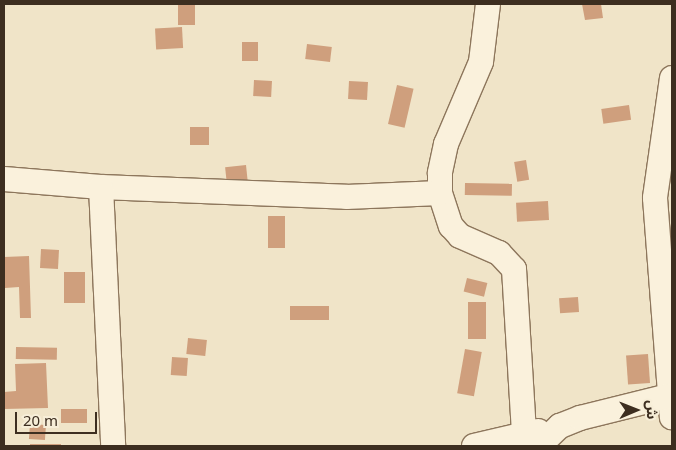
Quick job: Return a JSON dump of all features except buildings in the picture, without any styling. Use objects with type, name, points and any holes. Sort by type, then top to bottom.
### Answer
[{"type":"street","points":[[488,4],[481,62],[446,144],[440,173],[440,193],[451,226],[460,236],[499,252],[514,270],[531,440]]},
{"type":"street","points":[[474,446],[531,440],[580,418],[670,407],[666,291],[655,198],[672,78]]},
{"type":"street","points":[[4,179],[102,187],[346,197],[440,193]]},
{"type":"street","points":[[102,187],[114,446]]}]
